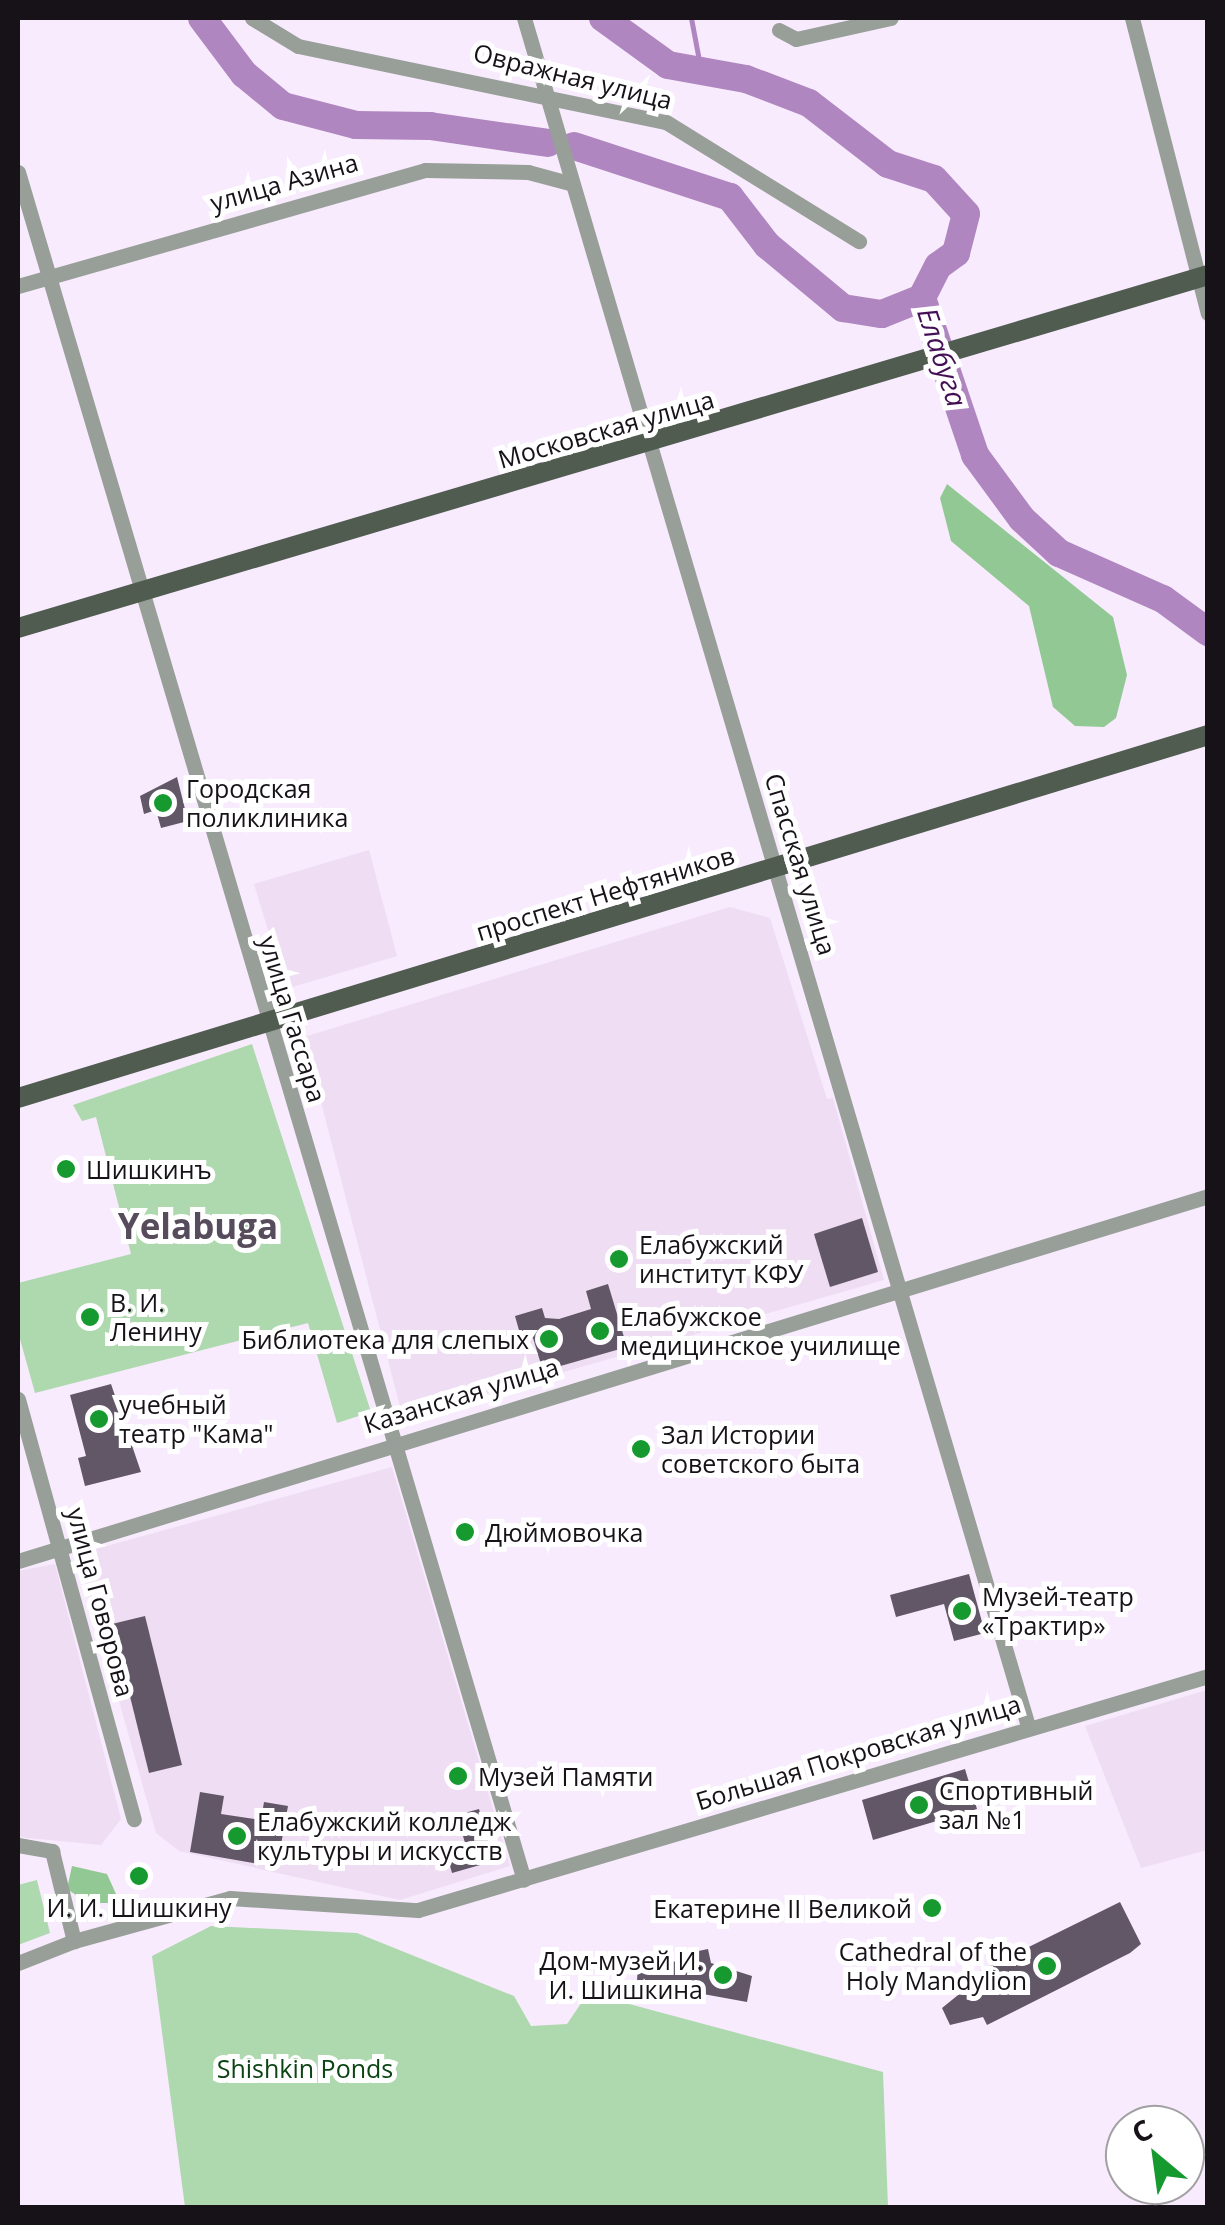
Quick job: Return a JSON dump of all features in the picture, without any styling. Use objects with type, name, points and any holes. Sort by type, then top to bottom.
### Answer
[{"type":"main road","name":"Московская улица","points":[[18,628],[1203,277]]},
{"type":"main road","name":"проспект Нефтяников","points":[[18,1098],[1208,735]]},
{"type":"street","name":"Овражная улица","points":[[252,18],[298,46],[548,92],[666,122],[859,241]]},
{"type":"street","name":"Спасская улица","points":[[524,18],[548,92],[570,184],[651,442],[903,1289],[1028,1726]]},
{"type":"street","points":[[779,30],[796,39],[890,18]]},
{"type":"street","points":[[1132,18],[1203,277],[1208,313]]},
{"type":"street","name":"улица Азина","points":[[18,286],[425,170],[528,172],[570,184]]},
{"type":"street","name":"улица Гассара","points":[[18,172],[267,1024],[524,1880]]},
{"type":"street","name":"Казанская улица","points":[[18,1561],[393,1441],[1208,1196]]},
{"type":"street","name":"улица Говорова","points":[[18,1400],[134,1819]]},
{"type":"street","name":"Большая Покровская улица","points":[[18,1963],[74,1941],[230,1898],[399,1912],[524,1880],[1028,1726],[1208,1676]]},
{"type":"street","points":[[18,1846],[52,1852],[74,1941]]},
{"type":"shaded area","points":[[369,850],[397,956],[286,989],[254,884]]},
{"type":"shaded area","points":[[730,907],[770,918],[827,1099],[833,1098],[884,1280],[403,1418],[304,1037]]},
{"type":"shaded area","points":[[392,1467],[510,1866],[400,1900],[179,1851],[156,1833],[78,1554]]},
{"type":"shaded area","points":[[55,1564],[121,1819],[101,1845],[18,1837],[18,1571]]},
{"type":"shaded area","points":[[1207,1690],[1207,1850],[1141,1868],[1085,1726]]},
{"type":"green space","points":[[947,484],[1113,617],[1127,675],[1116,718],[1104,727],[1075,726],[1053,707],[1029,606],[951,541],[940,498]]},
{"type":"green space","points":[[252,1044],[371,1412],[337,1423],[308,1323],[35,1393],[18,1332],[18,1283],[131,1254],[96,1117],[82,1121],[73,1105]]},
{"type":"green space","points":[[72,1866],[107,1874],[116,1894],[111,1903],[88,1903],[67,1889]]},
{"type":"green space","points":[[37,1880],[50,1933],[18,1945],[18,1885]]},
{"type":"green space","name":"Shishkin Ponds","points":[[211,1926],[357,1933],[514,1996],[531,2026],[567,2024],[588,1993],[883,2072],[888,2207],[185,2207],[152,1956]]},
{"type":"building","name":"Городская поликлиника","points":[[177,777],[188,821],[161,828],[156,810],[144,814],[140,796]]},
{"type":"building","points":[[862,1218],[878,1272],[830,1287],[814,1234]]},
{"type":"building","points":[[608,1284],[627,1347],[543,1371],[533,1338],[522,1341],[515,1316],[542,1308],[545,1318],[559,1319],[591,1309],[586,1291]]},
{"type":"building","name":"учебный театр \"Кама\"","points":[[111,1384],[141,1472],[85,1486],[78,1458],[86,1456],[70,1395]]},
{"type":"building","name":"Музей-театр «Трактир»","points":[[969,1574],[985,1633],[954,1641],[944,1604],[896,1617],[890,1595]]},
{"type":"building","points":[[145,1616],[182,1765],[149,1773],[112,1624]]},
{"type":"building","name":"Спортивный зал №1","points":[[965,1769],[977,1809],[873,1840],[862,1800]]},
{"type":"building","name":"Елабужский колледж культуры и искусств","points":[[200,1792],[224,1796],[221,1814],[261,1820],[264,1802],[288,1806],[277,1867],[190,1852]]},
{"type":"building","points":[[479,1809],[494,1861],[452,1873],[445,1848],[465,1843],[457,1815]]},
{"type":"building","name":"Cathedral of the Holy Mandylion","points":[[1120,1902],[1141,1944],[1130,1953],[987,2025],[983,2017],[950,2025],[942,2008],[968,1987],[964,1979]]},
{"type":"building","points":[[708,1949],[711,1963],[752,1976],[747,2002],[637,1982],[638,1959],[681,1962],[684,1954]]},
{"type":"waterway","name":"Елабуга","points":[[202,18],[244,74],[283,106],[356,125],[430,126],[548,143]]},
{"type":"waterway","name":"Елабуга","points":[[603,18],[668,65],[746,79],[809,103],[888,164],[934,179],[966,214],[956,253],[938,266],[922,298],[975,455],[1022,519],[1059,553],[1163,599],[1208,632]]},
{"type":"waterway","points":[[691,18],[701,71]]},
{"type":"waterway","points":[[574,146],[730,197],[767,245],[843,308],[882,314],[922,298]]},
{"type":"place","name":"Городская поликлиника","points":[[163,803]]},
{"type":"place","name":"Шишкинъ","points":[[66,1169]]},
{"type":"place","name":"Елабужский институт КФУ","points":[[619,1259]]},
{"type":"place","name":"В. И. Ленину","points":[[90,1317]]},
{"type":"place","name":"Елабужское медицинское училище","points":[[600,1331]]},
{"type":"place","name":"Библиотека для слепых","points":[[549,1339]]},
{"type":"place","name":"учебный театр \"Кама\"","points":[[99,1419]]},
{"type":"place","name":"Зал Истории советского быта","points":[[641,1449]]},
{"type":"place","name":"Дюймовочка","points":[[465,1532]]},
{"type":"place","name":"Музей-театр «Трактир»","points":[[962,1611]]},
{"type":"place","name":"Музей Памяти","points":[[458,1776]]},
{"type":"place","name":"Спортивный зал №1","points":[[919,1805]]},
{"type":"place","name":"Елабужский колледж культуры и искусств","points":[[237,1836]]},
{"type":"place","name":"И. И. Шишкину","points":[[139,1876]]},
{"type":"place","name":"Екатерине II Великой","points":[[932,1908]]},
{"type":"place","name":"Cathedral of the Holy Mandylion","points":[[1047,1966]]},
{"type":"place","name":"Дом-музей И. И. Шишкина","points":[[723,1975]]},
{"type":"district","name":"Yelabuga","points":[[198,1226]]}]
